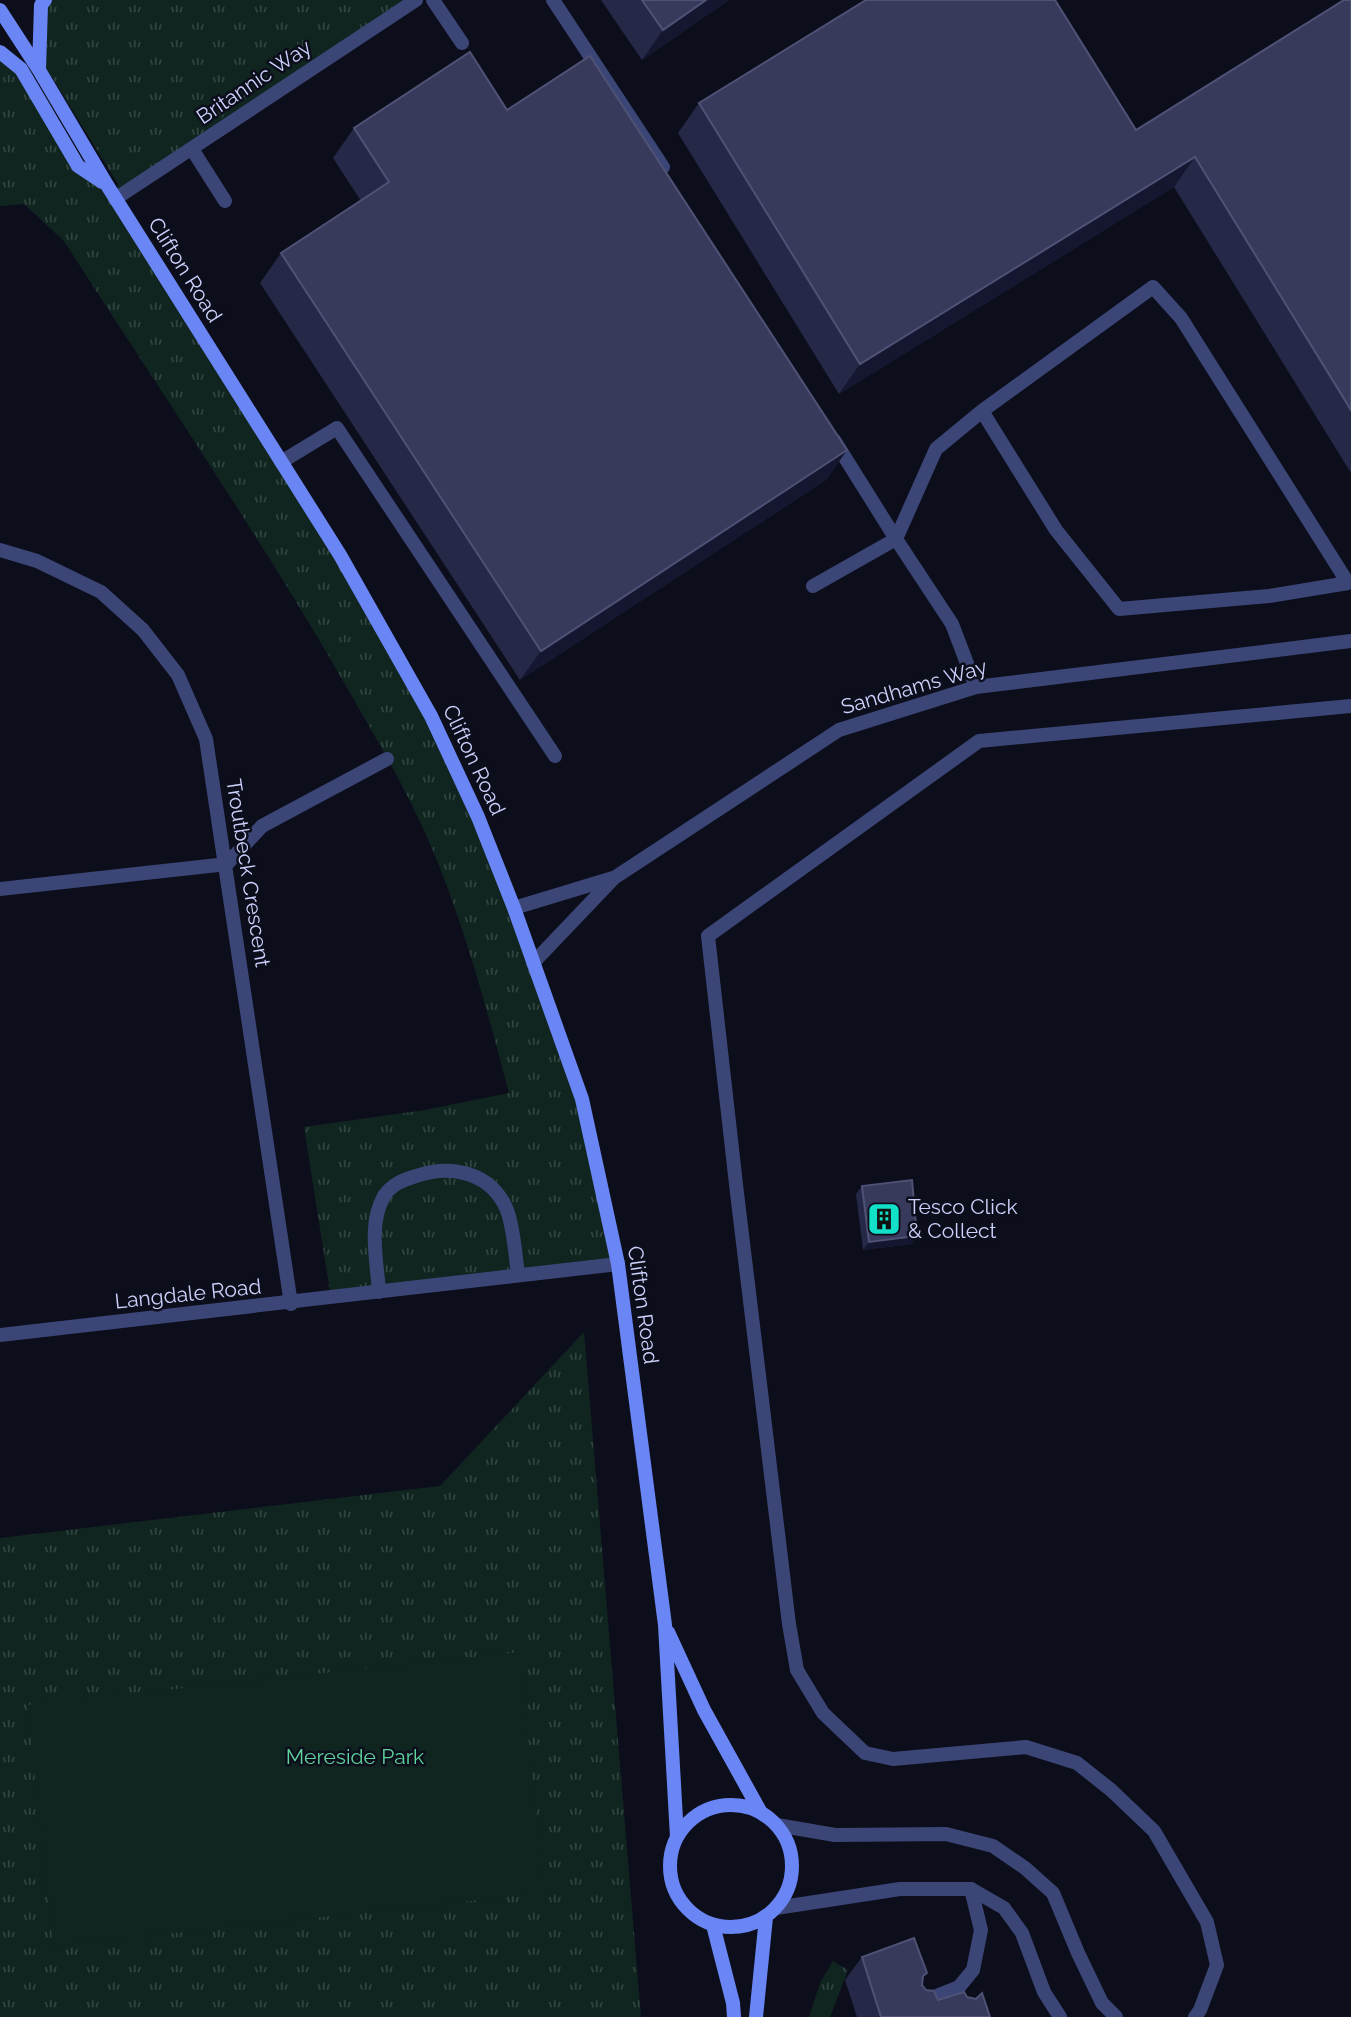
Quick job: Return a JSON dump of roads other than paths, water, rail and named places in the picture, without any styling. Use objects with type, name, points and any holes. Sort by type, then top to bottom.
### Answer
[{"type":"street","points":[[39,70],[41,5],[45,0]]},
{"type":"street","name":"Britannic Way","points":[[115,198],[416,0]]},
{"type":"street","points":[[433,0],[462,43]]},
{"type":"street","points":[[553,0],[668,177]]},
{"type":"street","name":"Clifton Road","points":[[0,9],[115,198],[340,555],[432,716],[478,817],[514,908],[582,1099],[618,1264],[665,1625],[677,1837]]},
{"type":"street","points":[[0,52],[21,69],[78,166],[107,185]]},
{"type":"street","points":[[192,149],[225,201]]},
{"type":"street","points":[[813,586],[896,539],[936,449],[982,411],[1153,287],[1181,317],[1348,583],[1269,596],[1119,609],[1056,530],[982,411]]},
{"type":"street","points":[[822,422],[952,624],[976,687]]},
{"type":"street","points":[[281,462],[337,428],[555,756]]},
{"type":"street","name":"Troutbeck Crescent","points":[[0,550],[37,561],[100,592],[143,630],[178,675],[206,739],[227,864],[290,1304]]},
{"type":"street","name":"Sandhams Way","points":[[533,963],[614,878],[839,730],[976,687],[1351,641]]},
{"type":"street","points":[[1195,2017],[1200,2011],[1217,1965],[1207,1922],[1154,1831],[1111,1790],[1077,1763],[1026,1747],[893,1759],[865,1753],[823,1713],[797,1670],[789,1624],[708,936],[979,741],[1351,706]]},
{"type":"street","points":[[0,890],[227,864],[262,826],[387,759]]},
{"type":"street","name":"Sandhams Way","points":[[514,908],[614,878]]},
{"type":"street","points":[[379,1292],[375,1223],[383,1197],[392,1186],[404,1180],[439,1171],[452,1170],[476,1176],[498,1195],[507,1211],[519,1274]]},
{"type":"street","name":"Langdale Road","points":[[0,1335],[290,1304],[618,1264]]},
{"type":"street","name":"Clifton Road","points":[[665,1625],[704,1710],[760,1811],[777,1825],[788,1841],[793,1870],[785,1895],[771,1912],[756,2017]]},
{"type":"street","name":"Clifton Road","points":[[713,1925],[690,1911],[675,1890],[670,1874],[671,1854],[677,1837],[688,1822],[704,1811],[723,1805],[741,1805],[760,1811]]},
{"type":"street","points":[[777,1825],[835,1835],[946,1834],[993,1846],[1026,1868],[1054,1893],[1102,2003],[1116,2017]]},
{"type":"street","points":[[734,2017],[733,2003],[713,1925],[731,1928],[749,1925],[771,1912],[900,1889],[971,1889],[1004,1908],[1022,1933],[1044,1992],[1060,2017]]},
{"type":"street","points":[[920,2008],[951,1997],[973,1970],[981,1930],[971,1889]]},
{"type":"place","name":"Tesco Click & Collect","points":[[884,1219]]},
{"type":"park label","name":"Mereside Park","points":[[355,1757]]}]
